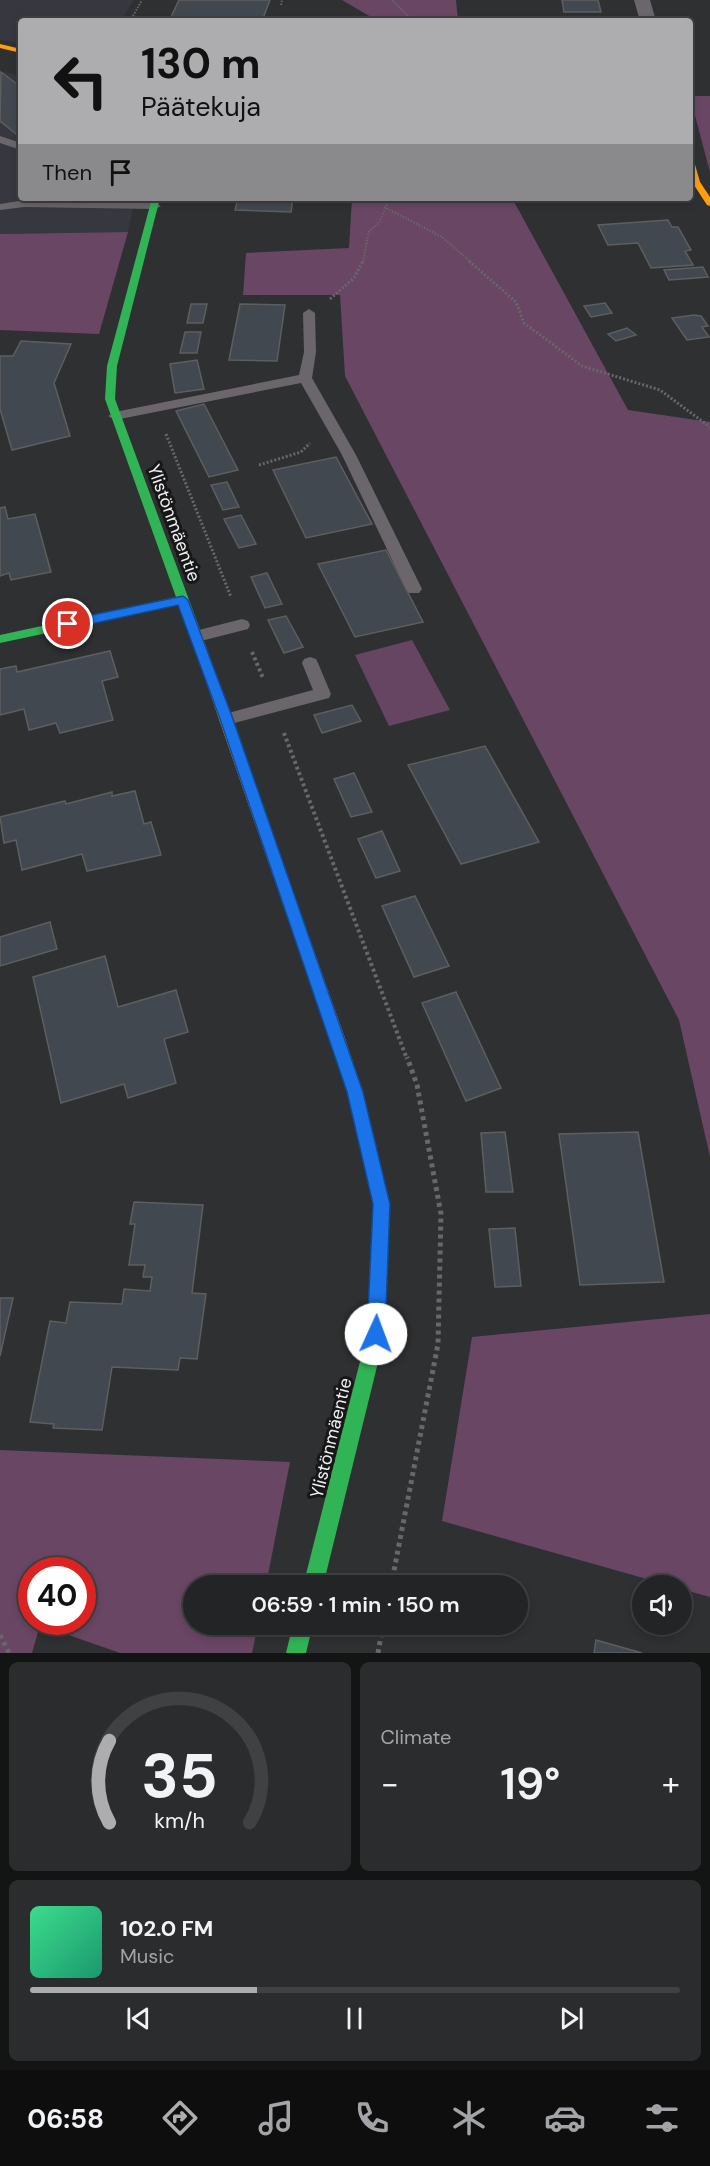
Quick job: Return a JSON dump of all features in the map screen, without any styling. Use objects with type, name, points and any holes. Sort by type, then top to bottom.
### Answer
[{"type":"street","points":[[642,0],[647,18]]},
{"type":"street","points":[[0,46],[18,50]]},
{"type":"street","points":[[693,171],[696,182],[710,203]]},
{"type":"street","name":"Ylistönmäentie","points":[[155,202],[112,366],[110,399],[227,719],[355,1092],[381,1204],[376,1334],[316,1575]]},
{"type":"street","points":[[0,639],[183,600]]},
{"type":"street","points":[[296,1653],[300,1635]]},
{"type":"lane","points":[[0,139],[18,146]]},
{"type":"lane","points":[[0,207],[25,201],[155,202]]},
{"type":"lane","points":[[309,313],[310,352],[305,378],[331,418],[359,471],[414,590]]},
{"type":"lane","points":[[116,416],[305,378]]},
{"type":"lane","points":[[197,636],[242,625]]},
{"type":"lane","points":[[227,719],[323,694],[309,663]]},
{"type":"path","points":[[132,18],[142,0]]},
{"type":"path","points":[[281,5],[282,0]]},
{"type":"path","points":[[392,0],[410,18]]},
{"type":"path","points":[[309,313],[352,284],[366,255],[369,231],[379,223],[388,201]]},
{"type":"path","points":[[384,207],[442,237],[516,302],[524,323],[582,366],[660,390],[710,427]]},
{"type":"path","points":[[259,465],[302,452],[331,418]]},
{"type":"path","points":[[0,1635],[9,1653]]},
{"type":"path","points":[[378,1653],[381,1635]]},
{"type":"shaded area","points":[[0,0],[134,0],[123,18],[18,18],[18,43],[0,40]]},
{"type":"shaded area","points":[[342,0],[456,0],[458,18],[371,18]]},
{"type":"shaded area","points":[[0,71],[18,75],[18,201],[134,201],[128,232],[0,234]]},
{"type":"shaded area","points":[[693,96],[710,96],[710,172],[693,108]]},
{"type":"shaded area","points":[[352,201],[514,201],[628,410],[710,422],[710,1157],[679,1020],[345,376],[340,295],[243,295],[246,253],[349,248]]},
{"type":"shaded area","points":[[128,232],[99,334],[0,330],[0,234]]},
{"type":"shaded area","points":[[412,640],[450,710],[389,726],[355,655]]},
{"type":"shaded area","points":[[710,1314],[710,1597],[692,1592],[692,1575],[633,1575],[442,1521],[472,1337]]},
{"type":"shaded area","points":[[0,1450],[290,1462],[268,1575],[183,1575],[183,1635],[256,1635],[252,1653],[120,1653],[69,1635],[96,1635],[96,1557],[18,1557],[18,1635],[37,1635],[32,1653],[0,1653]]},
{"type":"building","points":[[179,0],[270,0],[263,18],[170,18]]},
{"type":"building","points":[[562,0],[598,0],[601,12],[564,12]]},
{"type":"building","points":[[1,72],[18,85],[18,136],[0,121]]},
{"type":"building","points":[[237,201],[293,201],[291,212],[235,210]]},
{"type":"building","points":[[668,220],[672,227],[678,227],[691,250],[685,251],[693,265],[651,268],[638,243],[608,245],[598,225]]},
{"type":"building","points":[[703,267],[708,277],[669,280],[664,270]]},
{"type":"building","points":[[605,303],[612,313],[591,317],[584,306]]},
{"type":"building","points":[[191,304],[207,304],[203,323],[187,323]]},
{"type":"building","points":[[240,304],[285,305],[277,361],[229,360]]},
{"type":"building","points":[[701,316],[708,326],[702,327],[709,337],[687,340],[672,318]]},
{"type":"building","points":[[627,328],[636,335],[616,341],[608,334]]},
{"type":"building","points":[[185,332],[201,332],[197,353],[180,353]]},
{"type":"building","points":[[21,341],[71,344],[54,383],[70,436],[12,450],[0,409],[0,356],[13,356]]},
{"type":"building","points":[[197,360],[204,389],[175,393],[170,364]]},
{"type":"building","points":[[204,404],[238,470],[209,477],[176,411]]},
{"type":"building","points":[[336,457],[372,524],[306,538],[273,470]]},
{"type":"building","points":[[227,482],[239,507],[223,510],[211,485]]},
{"type":"building","points":[[5,507],[8,519],[35,514],[51,572],[11,580],[9,573],[0,576],[0,508]]},
{"type":"building","points":[[241,515],[256,544],[239,548],[224,519]]},
{"type":"building","points":[[386,550],[423,622],[355,637],[318,564]]},
{"type":"building","points":[[267,573],[282,604],[265,608],[251,577]]},
{"type":"building","points":[[286,616],[303,647],[284,653],[268,620]]},
{"type":"building","points":[[110,651],[118,677],[102,681],[113,720],[60,733],[56,723],[29,730],[24,709],[0,715],[0,669],[16,666],[17,672]]},
{"type":"building","points":[[352,705],[361,721],[322,733],[314,715]]},
{"type":"building","points":[[485,746],[539,842],[461,864],[408,765]]},
{"type":"building","points":[[354,773],[372,812],[351,817],[334,779]]},
{"type":"building","points":[[135,791],[144,824],[151,822],[161,855],[87,871],[82,854],[22,870],[16,840],[4,843],[0,817],[65,801],[66,804],[112,792],[112,796]]},
{"type":"building","points":[[382,831],[400,871],[376,878],[358,839]]},
{"type":"building","points":[[415,896],[449,966],[414,977],[382,906]]},
{"type":"building","points":[[50,922],[57,949],[0,966],[0,937]]},
{"type":"building","points":[[105,956],[118,1007],[176,990],[188,1032],[164,1039],[176,1083],[128,1098],[124,1084],[61,1103],[33,977]]},
{"type":"building","points":[[456,992],[501,1088],[466,1101],[422,1003]]},
{"type":"building","points":[[505,1132],[513,1192],[486,1192],[481,1133]]},
{"type":"building","points":[[638,1132],[664,1282],[580,1285],[559,1134]]},
{"type":"building","points":[[134,1202],[203,1205],[192,1293],[206,1294],[197,1359],[180,1358],[178,1370],[112,1367],[102,1430],[53,1428],[54,1424],[30,1422],[50,1321],[66,1323],[70,1302],[122,1304],[124,1289],[150,1291],[152,1277],[143,1277],[145,1265],[129,1265],[135,1224],[130,1224]]},
{"type":"building","points":[[515,1228],[521,1286],[495,1287],[489,1229]]},
{"type":"building","points":[[0,1298],[13,1298],[0,1356]]},
{"type":"building","points":[[596,1640],[642,1653],[594,1653]]},
{"type":"traffic: fast","points":[[155,201],[112,366],[110,399],[196,635]]},
{"type":"traffic: fast","points":[[0,639],[183,600]]},
{"type":"traffic: fast","points":[[316,1575],[376,1334],[381,1204],[355,1092],[338,1041]]},
{"type":"traffic: fast","points":[[296,1653],[300,1635]]},
{"type":"traffic: slow","points":[[0,46],[18,50]]},
{"type":"traffic: slow","points":[[693,172],[696,182],[710,203]]},
{"type":"traffic: slow","points":[[196,635],[338,1041]]},
{"type":"route","points":[[68,624],[183,600],[227,719],[355,1092],[381,1204],[376,1334]]}]
